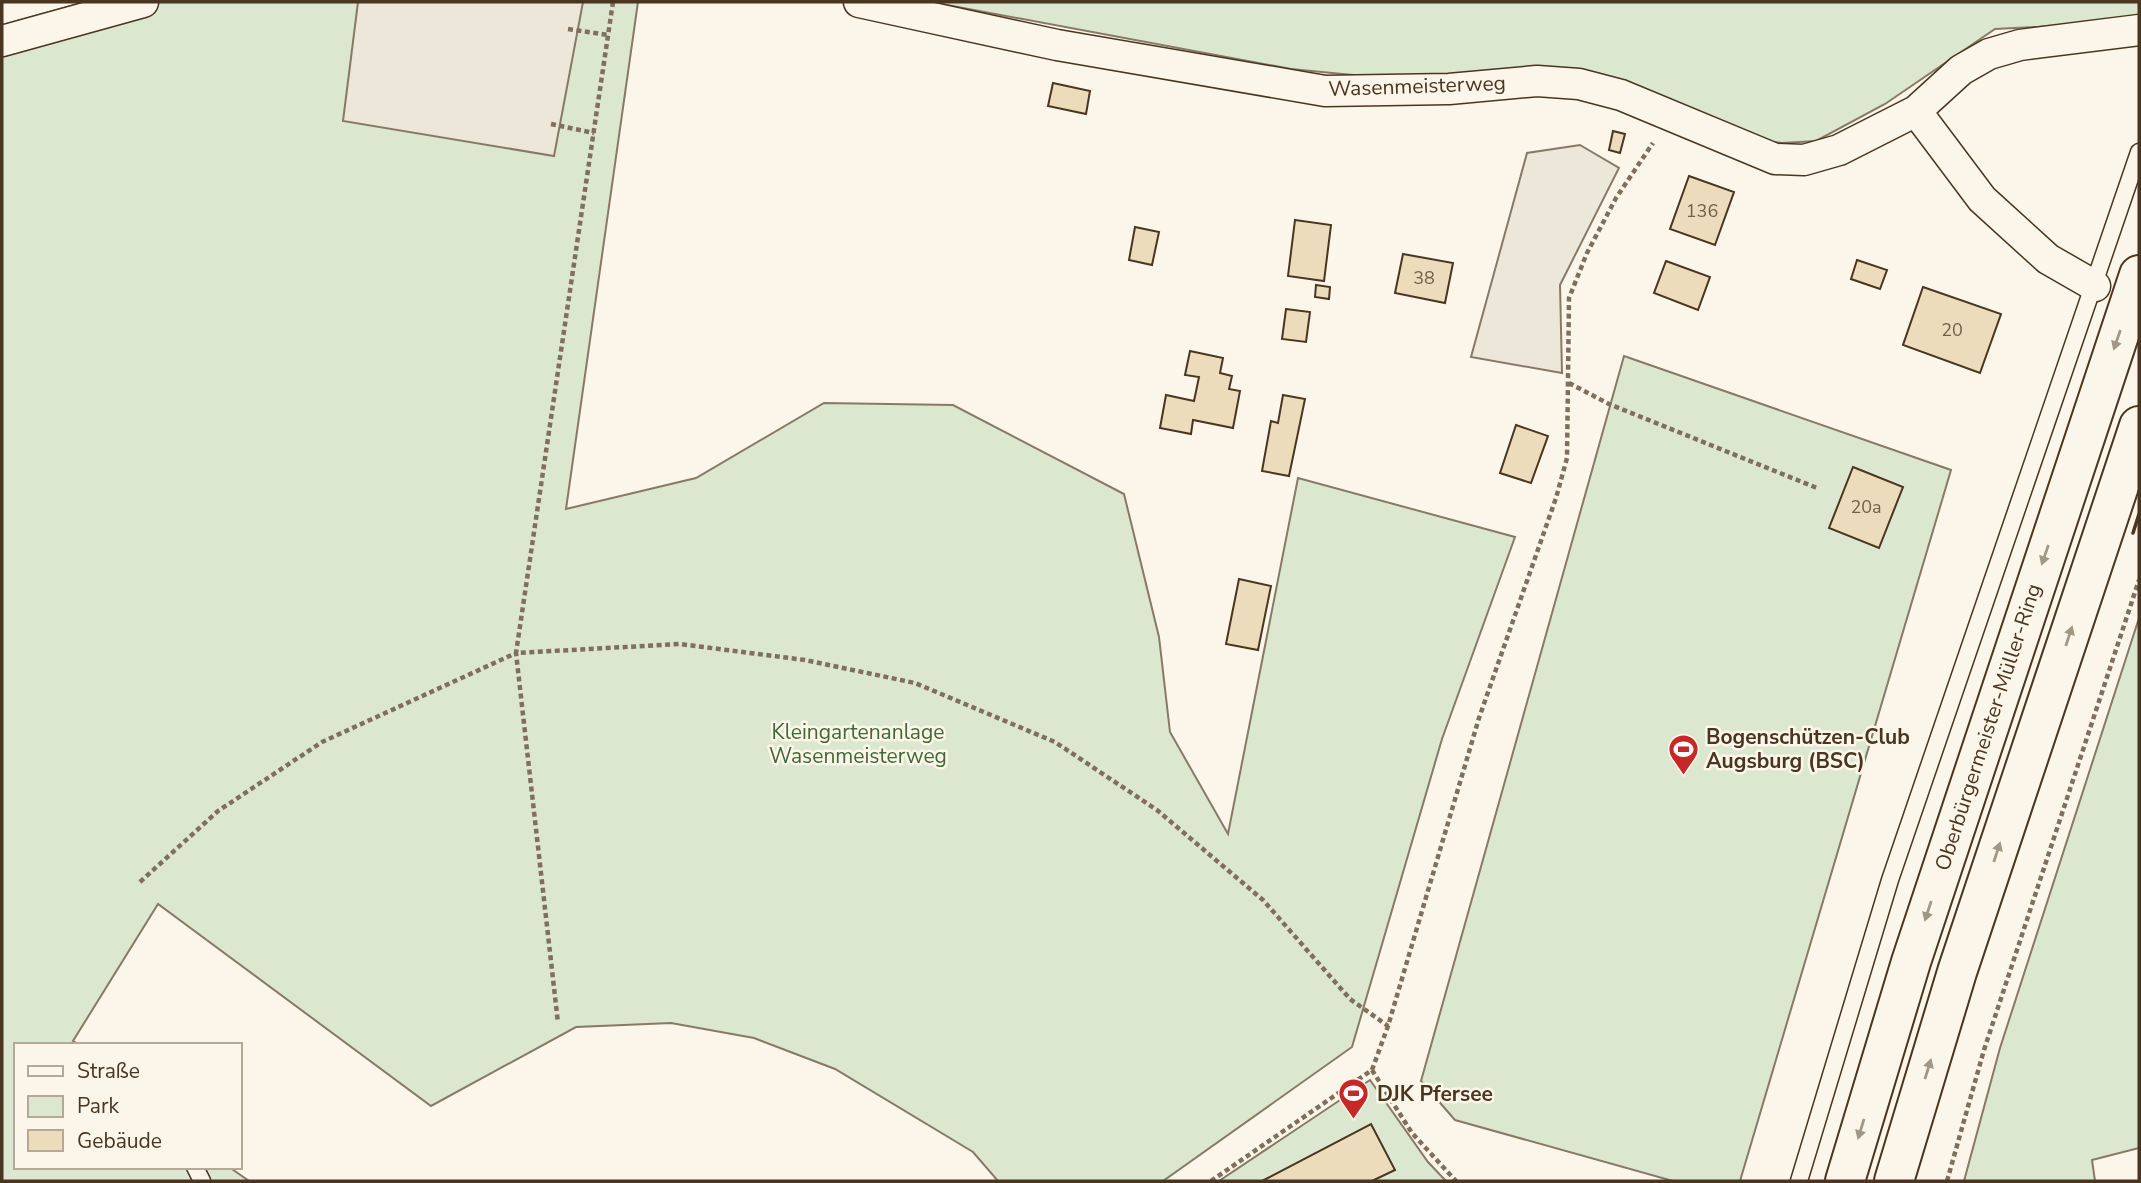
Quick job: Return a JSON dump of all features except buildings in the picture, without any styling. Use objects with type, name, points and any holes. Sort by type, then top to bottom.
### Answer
[{"type":"highway","name":"Oberbürgermeister-Müller-Ring","points":[[1845,1181],[1915,949],[2139,275]]},
{"type":"highway","points":[[1894,1181],[1957,972],[2139,426]]},
{"type":"street","points":[[2,41],[143,2]]},
{"type":"street","name":"Wasenmeisterweg","points":[[859,2],[1057,45],[1325,91],[1449,89],[1537,81],[1579,84],[1621,95],[1775,159],[1804,160],[1839,150],[1916,111],[1961,69],[1989,54],[2020,45],[2139,30]]},
{"type":"street","points":[[1916,111],[1982,199],[2048,259],[2095,286]]},
{"type":"lane","points":[[1799,1181],[1891,880],[2015,509],[2095,286],[2139,152]]},
{"type":"path","points":[[558,1023],[516,653],[613,2]]},
{"type":"path","points":[[568,29],[608,35]]},
{"type":"path","points":[[1211,1181],[1372,1070],[1388,1026],[1479,718],[1556,498],[1567,458],[1569,298],[1587,253],[1616,198],[1671,117]]},
{"type":"path","points":[[551,124],[594,133]]},
{"type":"path","points":[[1569,383],[1609,404],[1817,488]]},
{"type":"path","points":[[1947,1181],[1984,1050],[2139,580]]},
{"type":"path","points":[[140,882],[218,811],[321,742],[516,653],[680,644],[805,660],[915,683],[1055,742],[1157,810],[1263,900],[1350,999],[1388,1026]]},
{"type":"path","points":[[1372,1070],[1412,1133],[1456,1181]]},
{"type":"green space","name":"Kleingartenanlage Wasenmeisterweg","points":[[85,2],[638,2],[566,509],[696,478],[824,403],[953,405],[1124,494],[1159,637],[1170,732],[1228,834],[1298,478],[1515,537],[1442,739],[1352,1047],[1163,1181],[998,1181],[973,1152],[835,1069],[754,1038],[671,1023],[576,1027],[431,1106],[158,904],[73,1041],[76,1043],[14,1043],[14,1169],[232,1169],[249,1181],[2,1181],[2,25]]},
{"type":"green space","points":[[931,2],[2139,2],[2139,22],[1995,29],[1885,104],[1816,141],[1782,143],[1752,139],[1683,107],[1291,69]]},
{"type":"green space","name":"Bogenschützen-Club Augsburg (BSC)","points":[[1624,356],[1951,470],[1740,1181],[1673,1181],[1455,1120],[1421,1081]]},
{"type":"green space","points":[[2139,618],[2139,1148],[2092,1160],[2095,1181],[1964,1181],[2000,1048]]},
{"type":"green space","name":"DJK Pfersee","points":[[1370,1080],[1428,1162],[1446,1181],[1219,1181]]},
{"type":"shaded area","points":[[358,2],[583,2],[554,156],[343,121]]},
{"type":"shaded area","points":[[1580,145],[1619,168],[1560,285],[1562,373],[1471,357],[1527,153]]},
{"type":"wall","points":[[2133,533],[2139,514]]},
{"type":"place","name":"Bogenschützen-Club Augsburg (BSC)","points":[[1683,776]]},
{"type":"place","name":"DJK Pfersee","points":[[1354,1121]]}]
